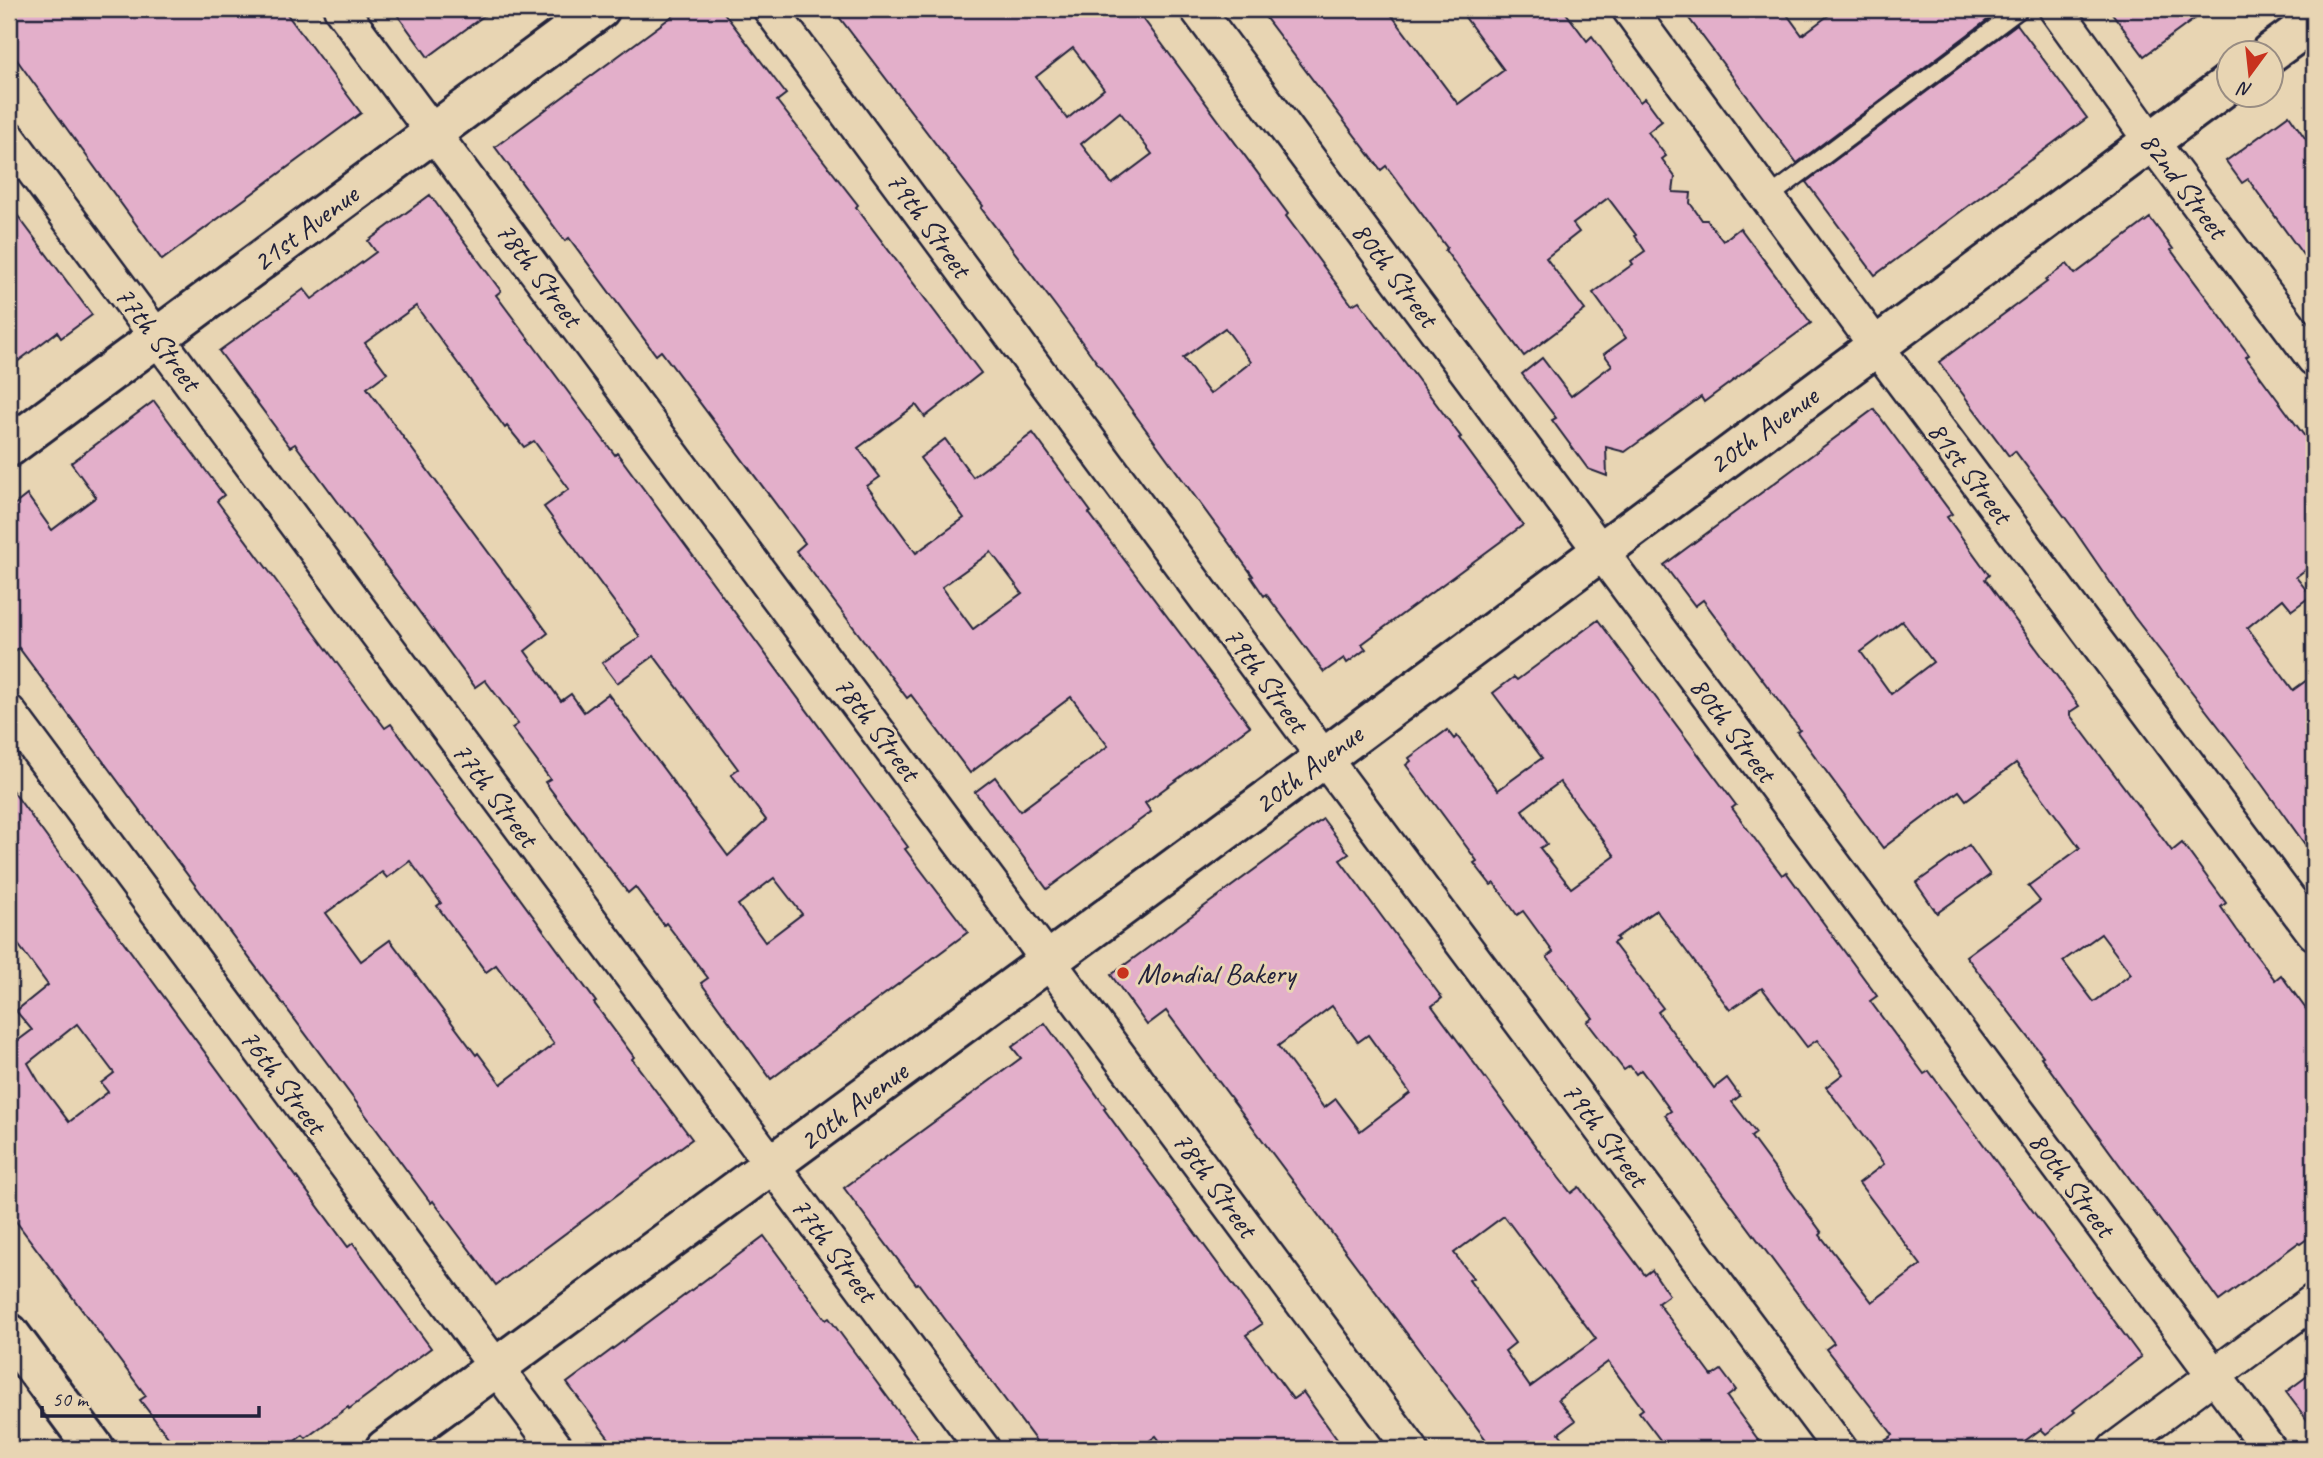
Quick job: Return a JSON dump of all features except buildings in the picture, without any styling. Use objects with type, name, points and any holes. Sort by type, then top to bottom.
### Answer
[{"type":"street","name":"78th Street","points":[[341,9],[1411,1449]]},
{"type":"street","name":"21st Avenue","points":[[9,447],[600,9]]},
{"type":"street","name":"79th Street","points":[[770,9],[1840,1449]]},
{"type":"street","name":"80th Street","points":[[1197,9],[2269,1449]]},
{"type":"street","name":"81st Street","points":[[1629,9],[2314,933]]},
{"type":"street","name":"82nd Street","points":[[2056,9],[2314,359]]},
{"type":"street","points":[[2284,43],[2314,21]]},
{"type":"street","name":"20th Avenue","points":[[385,1449],[1324,758],[2214,94]]},
{"type":"street","name":"77th Street","points":[[9,138],[983,1449]]},
{"type":"street","name":"76th Street","points":[[9,712],[558,1449]]},
{"type":"street","points":[[2115,1449],[2314,1301]]},
{"type":"street","points":[[9,1333],[95,1449]]},
{"type":"lane","points":[[1769,197],[2020,9]]},
{"type":"place","name":"Mondial Bakery","points":[[1123,973]]}]
